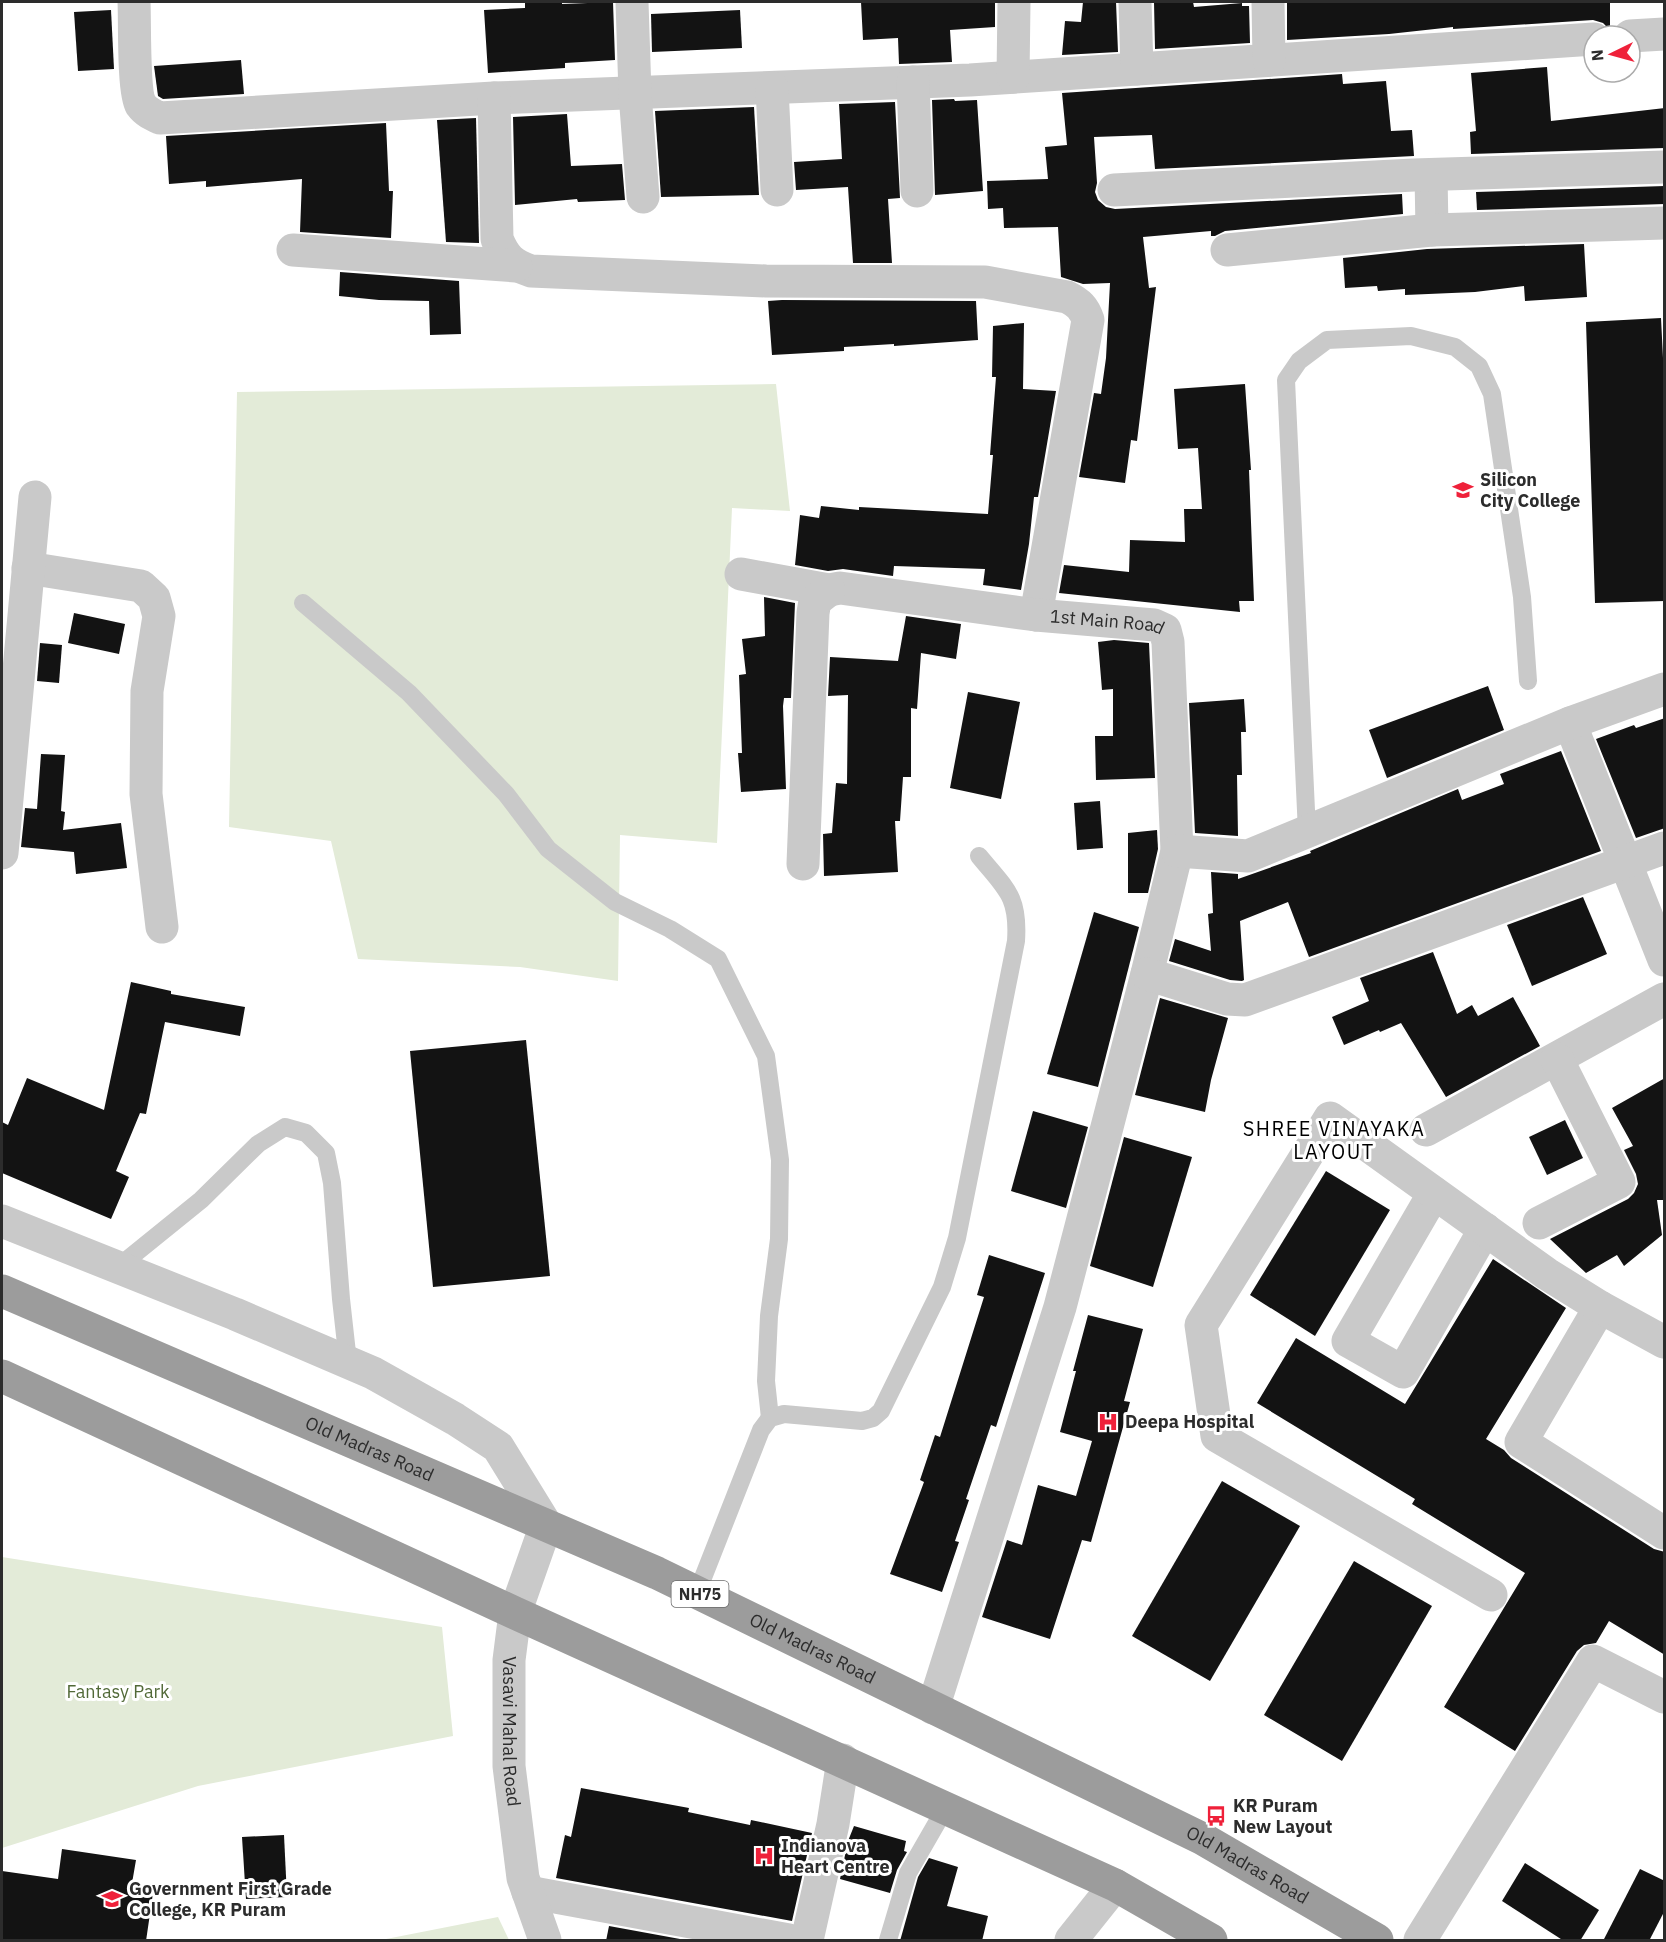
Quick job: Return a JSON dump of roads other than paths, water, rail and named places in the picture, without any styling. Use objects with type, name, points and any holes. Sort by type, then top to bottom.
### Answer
[{"type":"highway","name":"Old Madras Road","points":[[2,1291],[657,1573],[1203,1839],[1377,1941]]},
{"type":"highway","points":[[2,1376],[515,1613],[1115,1885],[1211,1941]]},
{"type":"street","points":[[134,2],[137,87],[140,103],[147,112],[160,118],[494,98],[1013,77],[1582,40]]},
{"type":"street","points":[[632,2],[643,197]]},
{"type":"street","points":[[1013,77],[1014,2]]},
{"type":"street","points":[[1135,2],[1137,69]]},
{"type":"street","points":[[1268,2],[1269,60]]},
{"type":"street","points":[[1642,35],[1665,34]]},
{"type":"street","points":[[914,82],[917,191]]},
{"type":"street","points":[[772,88],[777,190]]},
{"type":"street","points":[[494,98],[497,239],[503,252],[516,266]]},
{"type":"street","points":[[1114,190],[1665,167]]},
{"type":"street","points":[[1431,175],[1432,230]]},
{"type":"street","points":[[1227,250],[1432,230],[1665,223]]},
{"type":"street","points":[[293,250],[516,266],[531,271],[766,281],[985,282],[1067,297],[1077,302],[1085,310],[1088,320],[1036,615]]},
{"type":"street","points":[[2,853],[35,497]]},
{"type":"street","points":[[28,568],[141,586],[154,598],[159,616],[147,691],[146,794],[162,927]]},
{"type":"street","name":"1st Main Road","points":[[741,574],[830,590],[840,588],[1036,615],[1148,624],[1165,630],[1168,642],[1177,851]]},
{"type":"street","points":[[803,864],[813,613],[815,602],[830,590]]},
{"type":"street","points":[[933,1708],[1060,1307],[1177,851],[1248,856],[1570,723],[1665,689]]},
{"type":"street","points":[[1570,723],[1665,960]]},
{"type":"street","points":[[1147,974],[1227,999],[1245,1000],[1665,848]]},
{"type":"street","points":[[1426,1130],[1557,1059],[1661,1010]]},
{"type":"street","points":[[1539,1223],[1619,1182],[1557,1059]]},
{"type":"street","points":[[1491,1594],[1217,1436],[1201,1325],[1330,1118],[1547,1274],[1600,1307],[1665,1342]]},
{"type":"street","points":[[1434,1193],[1348,1341],[1403,1372],[1485,1229]]},
{"type":"street","points":[[2,1221],[373,1373],[455,1419],[498,1448],[546,1525]]},
{"type":"street","points":[[1600,1307],[1521,1442],[1665,1533]]},
{"type":"street","name":"Vasavi Mahal Road","points":[[545,1941],[523,1878],[509,1766],[509,1660],[515,1613],[546,1525]]},
{"type":"street","points":[[1420,1941],[1593,1661],[1665,1697]]},
{"type":"street","points":[[807,1941],[833,1824],[843,1760]]},
{"type":"street","points":[[1071,1941],[1115,1885]]},
{"type":"street","points":[[528,1892],[789,1941]]},
{"type":"lane","points":[[1307,832],[1286,380],[1299,361],[1327,340],[1411,336],[1455,347],[1479,366],[1492,394],[1522,597],[1528,681]]},
{"type":"lane","points":[[303,603],[410,693],[506,794],[548,849],[615,902],[670,929],[718,959],[766,1056],[780,1160],[779,1239],[770,1316],[766,1381],[770,1418]]},
{"type":"lane","points":[[697,1593],[761,1430],[770,1418],[784,1414],[862,1421],[873,1418],[881,1411],[942,1287],[957,1238],[1016,941],[1018,918],[1011,895],[979,856]]},
{"type":"lane","points":[[117,1268],[201,1200],[258,1144],[285,1127],[306,1133],[326,1153],[332,1183],[348,1362]]},
{"type":"lane","points":[[888,1941],[908,1873],[946,1807]]},
{"type":"place","name":"Silicon City College","points":[[1463,490]]},
{"type":"place","name":"Deepa Hospital","points":[[1108,1422]]},
{"type":"place","name":"KR Puram New Layout","points":[[1216,1816]]},
{"type":"place","name":"Indianova Heart Centre","points":[[764,1856]]},
{"type":"place","name":"Government First Grade College, KR Puram","points":[[112,1899]]},
{"type":"district","name":"SHREE VINAYAKA LAYOUT","points":[[1334,1140]]},
{"type":"park label","name":"Fantasy Park","points":[[118,1692]]}]
